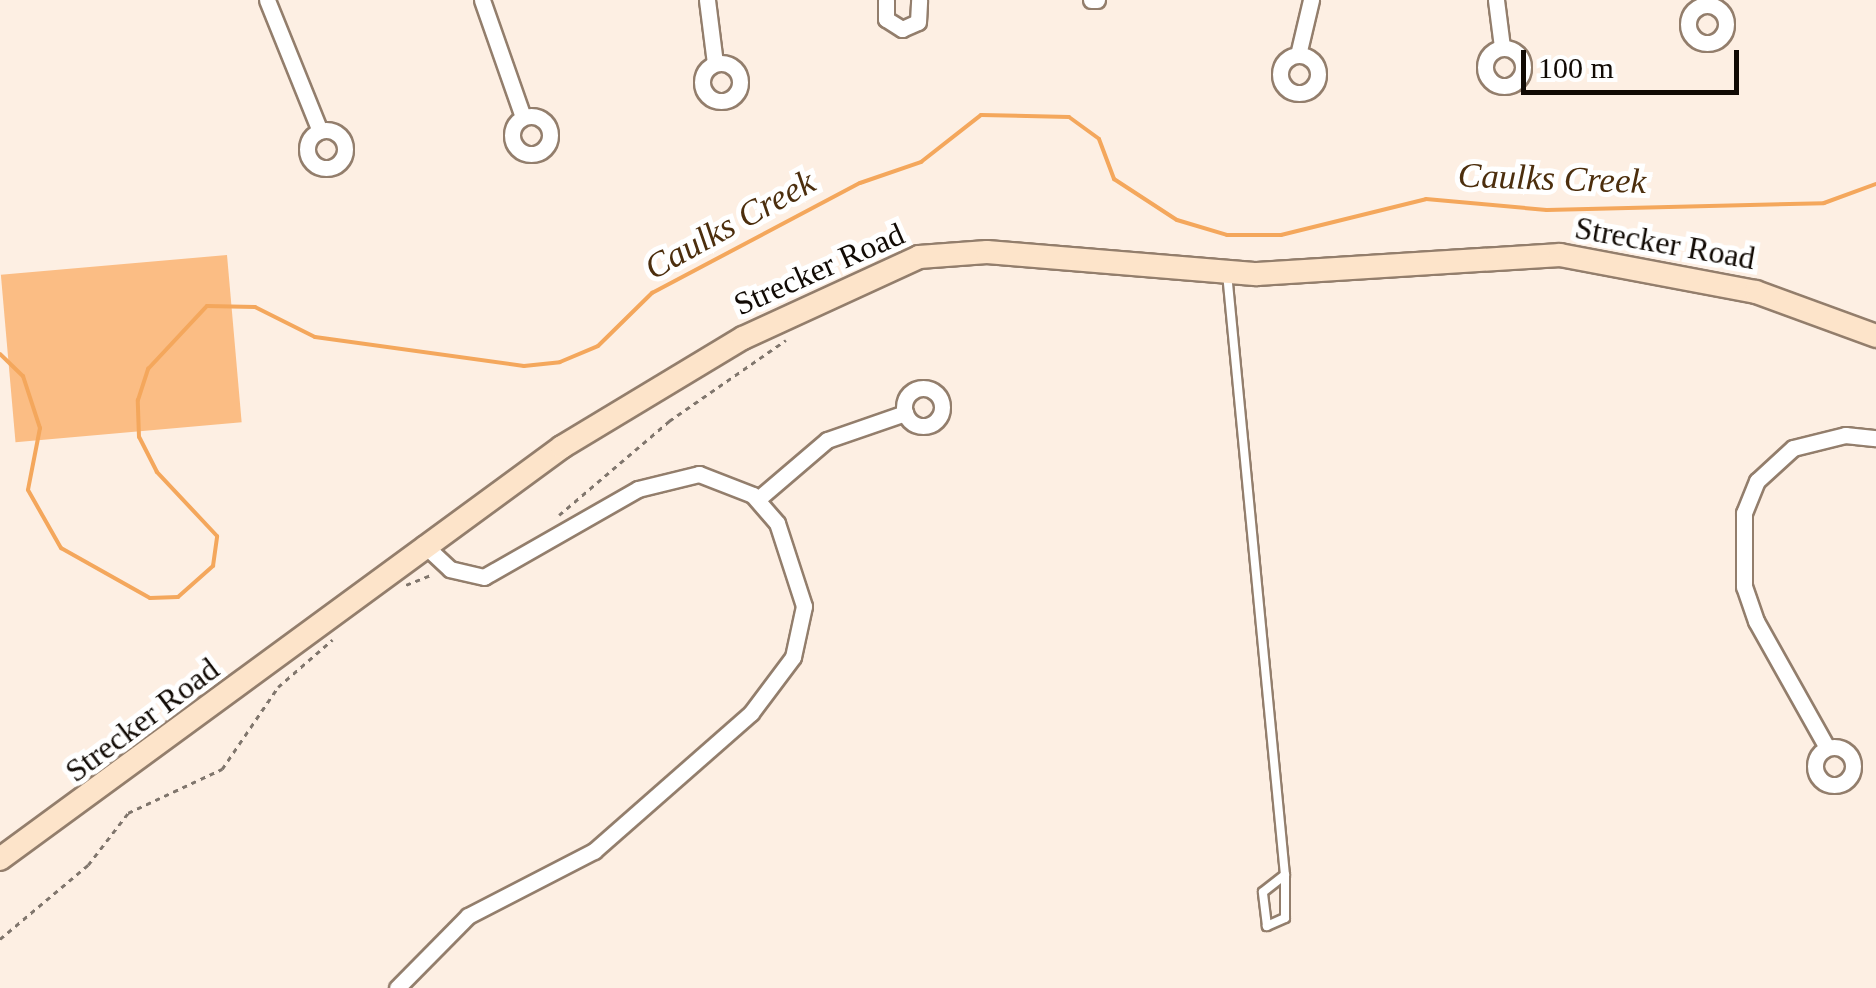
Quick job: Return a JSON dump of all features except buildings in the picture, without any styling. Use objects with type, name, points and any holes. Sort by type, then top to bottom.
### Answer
[{"type":"street","points":[[267,0],[320,131]]},
{"type":"street","points":[[482,0],[523,117]]},
{"type":"street","points":[[707,0],[715,64]]},
{"type":"street","points":[[886,0],[886,19],[902,29],[918,22],[920,0]]},
{"type":"street","points":[[1298,55],[1311,0]]},
{"type":"street","points":[[1496,0],[1502,48]]},
{"type":"street","name":"Strecker Road","points":[[0,859],[423,544],[670,379],[808,304],[892,265],[956,251],[1226,273],[1605,259],[1756,292],[1876,336]]},
{"type":"street","points":[[758,499],[827,440],[906,414]]},
{"type":"street","points":[[1825,744],[1744,587],[1744,513],[1758,480],[1793,448],[1845,435],[1876,438]]},
{"type":"street","points":[[397,988],[468,916],[615,836],[774,686],[804,606],[792,548],[758,499],[699,474],[664,478],[509,569],[484,577],[450,569],[423,544]]},
{"type":"lane","points":[[1226,273],[1285,875],[1284,918],[1266,926],[1262,892],[1285,875]]},
{"type":"path","points":[[552,521],[669,420],[799,330],[808,304]]},
{"type":"path","points":[[390,593],[450,569]]},
{"type":"path","points":[[0,939],[88,864],[128,813],[222,769],[278,687],[337,635]]},
{"type":"shaded area","points":[[227,255],[242,422],[16,442],[1,275]]},
{"type":"waterway","name":"Caulks Creek","points":[[0,354],[23,376],[40,428],[28,490],[61,548],[150,598],[178,597],[213,566],[217,536],[157,472],[139,437],[138,400],[148,369],[207,306],[255,307],[315,337],[524,366],[560,362],[598,346],[652,293],[860,183],[921,162],[981,115],[1069,117],[1099,139],[1114,179],[1177,220],[1227,235],[1281,235],[1426,199],[1547,210],[1824,203],[1876,184]]}]
